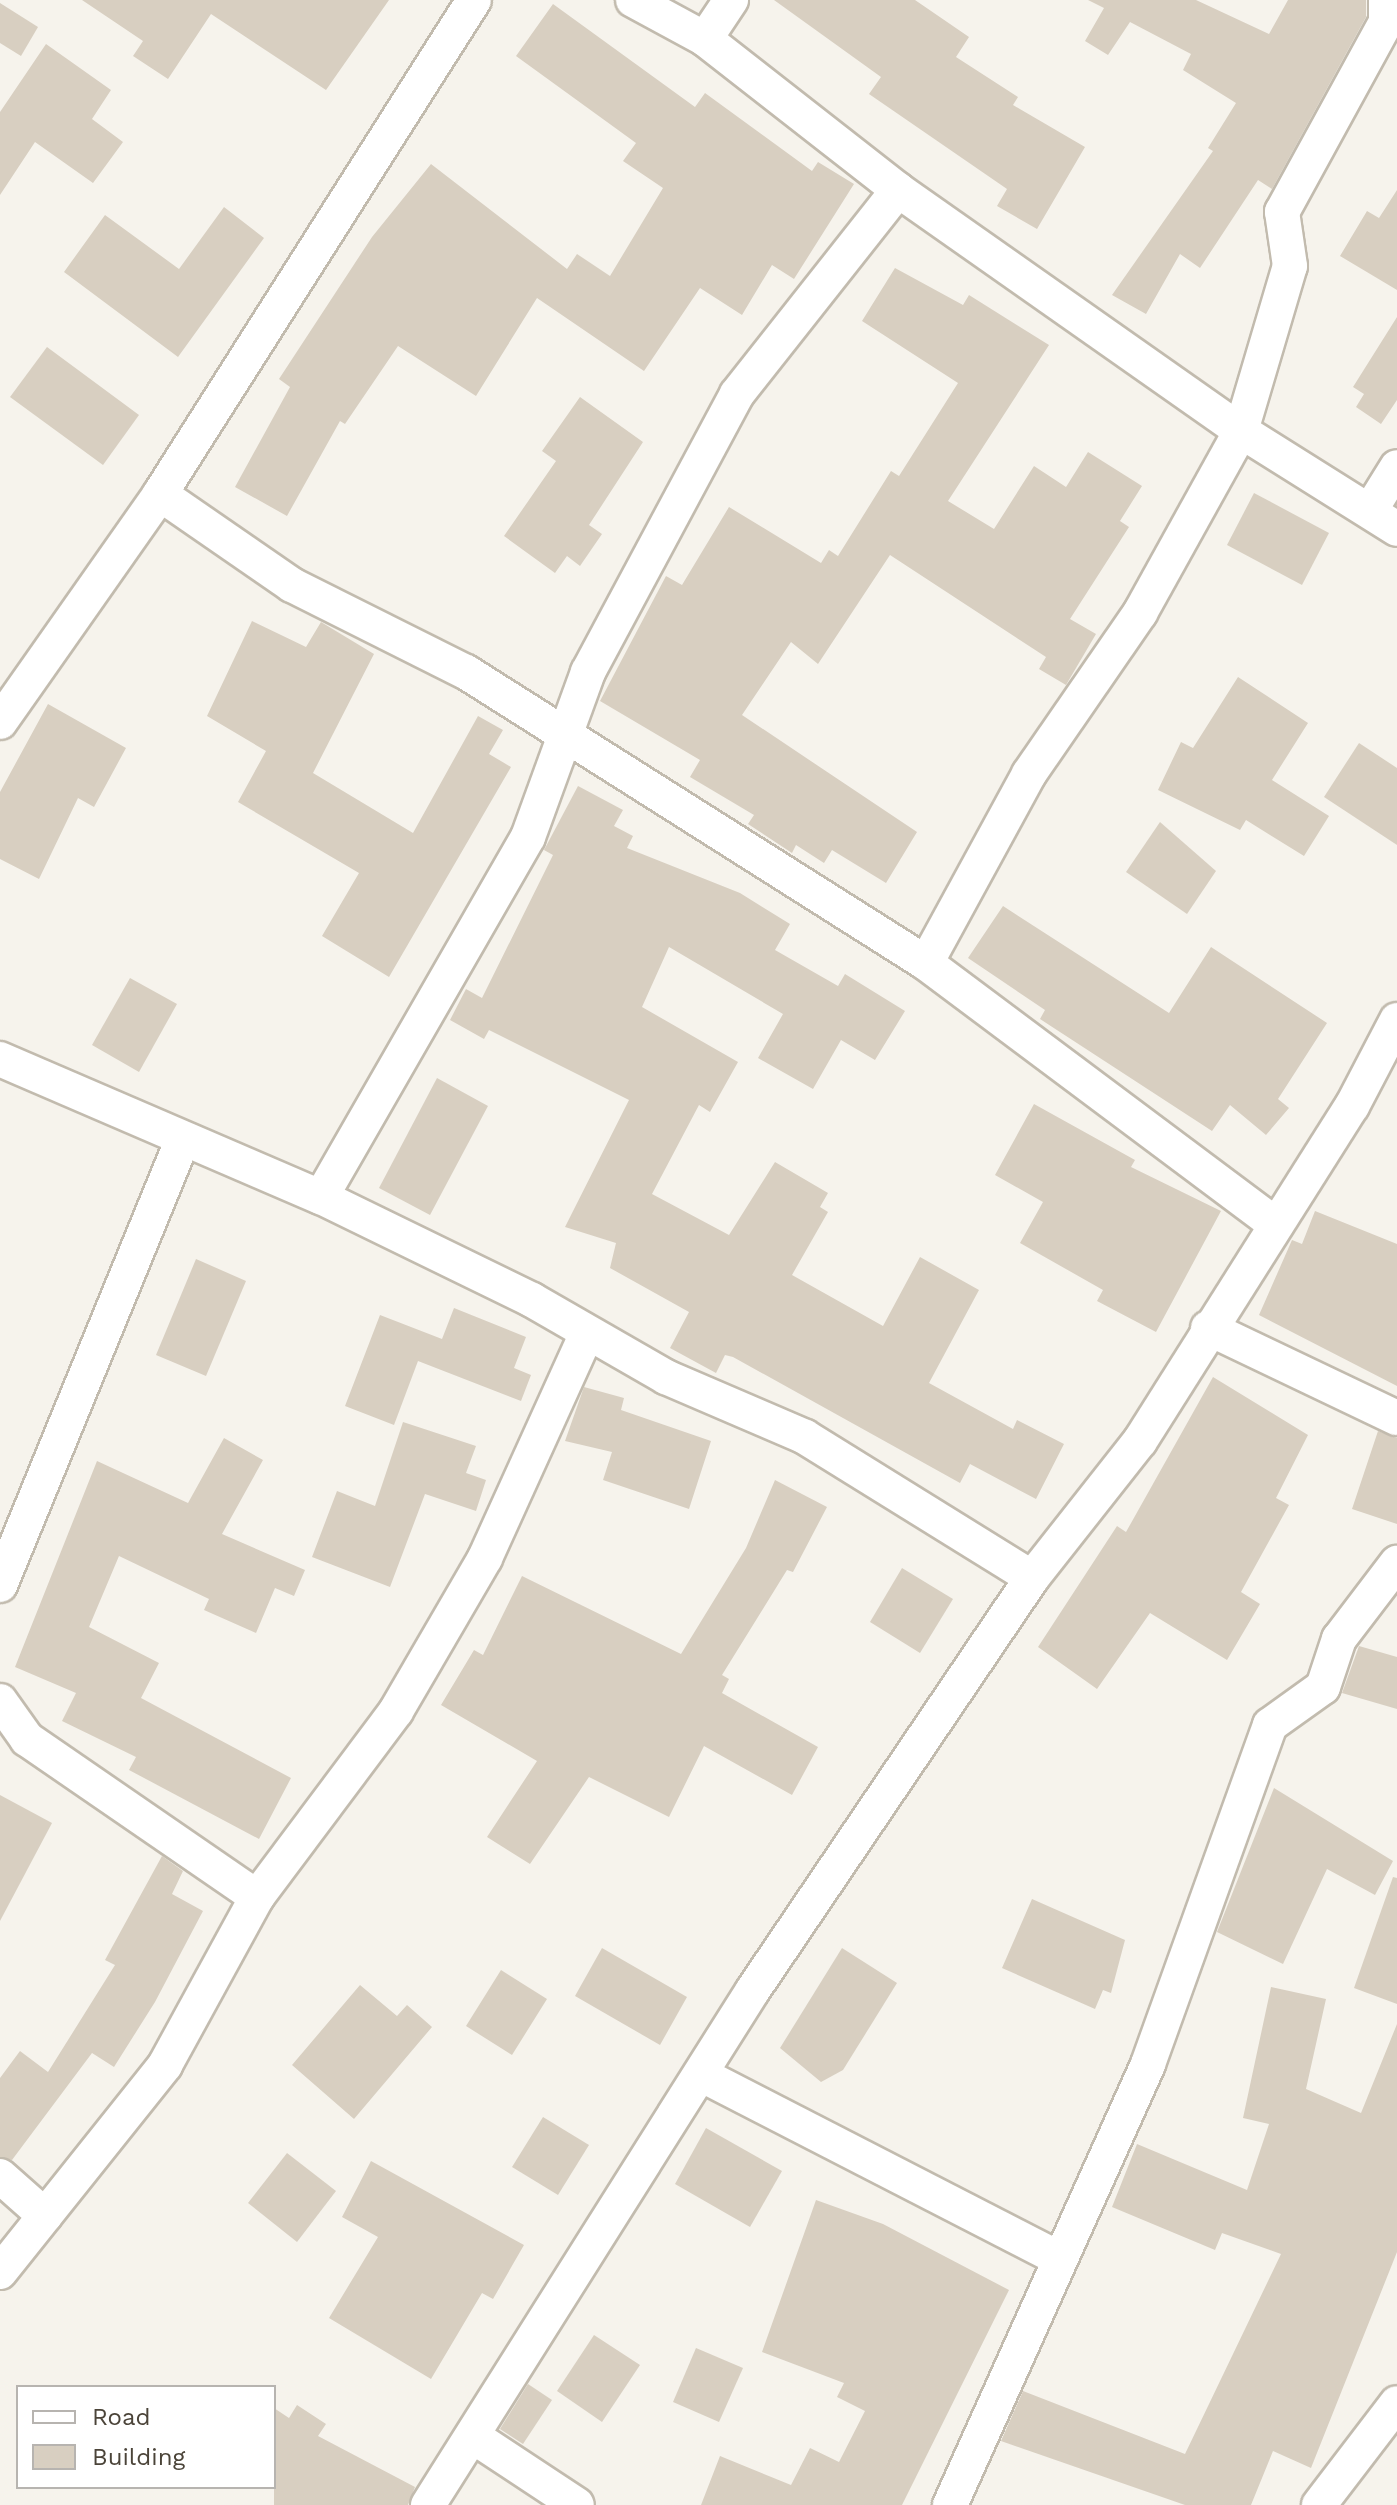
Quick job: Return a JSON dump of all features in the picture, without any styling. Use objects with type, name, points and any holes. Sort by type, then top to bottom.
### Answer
[{"type":"street","points":[[0,722],[160,494],[474,0]]},
{"type":"street","points":[[633,0],[705,39],[898,190],[1241,431],[1384,519],[1397,467]]},
{"type":"street","points":[[705,39],[731,0]]},
{"type":"street","points":[[926,963],[1029,774],[1140,613],[1241,431],[1290,266],[1282,212],[1386,22],[1386,0]]},
{"type":"street","points":[[321,1197],[528,837],[588,672],[737,394],[898,190]]},
{"type":"street","points":[[160,494],[292,585],[466,672],[564,740],[926,963],[1276,1225]]},
{"type":"street","points":[[428,2505],[702,2075],[1032,1578],[1140,1441],[1208,1328],[1276,1225],[1396,1023]]},
{"type":"street","points":[[0,1059],[182,1142],[321,1197],[587,1333],[666,1377],[805,1437],[1032,1578]]},
{"type":"street","points":[[0,1585],[182,1142]]},
{"type":"street","points":[[1208,1328],[1397,1418]]},
{"type":"street","points":[[0,2272],[165,2065],[257,1897],[411,1686],[485,1558],[587,1333]]},
{"type":"street","points":[[950,2505],[1058,2258],[1148,2064],[1270,1725],[1323,1687],[1339,1639],[1397,1563]]},
{"type":"street","points":[[0,1701],[27,1739],[257,1897]]},
{"type":"street","points":[[702,2075],[1058,2258]]},
{"type":"street","points":[[0,2176],[45,2216]]},
{"type":"street","points":[[1319,2505],[1397,2403]]},
{"type":"street","points":[[474,2437],[577,2505]]},
{"type":"building","points":[[82,0],[389,0],[326,90],[211,14],[168,79],[133,56],[143,41]]},
{"type":"building","points":[[774,0],[915,0],[969,37],[956,57],[1018,97],[1013,105],[1085,147],[1037,229],[997,206],[1007,189],[869,94],[881,77]]},
{"type":"building","points":[[1088,0],[1196,0],[1269,34],[1288,0],[1366,0],[1366,17],[1272,189],[1258,180],[1200,268],[1180,254],[1146,314],[1112,295],[1213,151],[1208,148],[1236,103],[1183,70],[1191,54],[1130,22],[1108,55],[1085,41],[1104,8]]},
{"type":"building","points":[[0,3],[38,27],[21,56],[0,43]]},
{"type":"building","points":[[553,4],[695,107],[705,93],[812,171],[818,162],[854,184],[794,279],[772,265],[742,315],[700,288],[644,371],[537,298],[476,396],[398,346],[345,424],[340,421],[287,516],[235,487],[290,387],[279,379],[372,237],[431,164],[567,269],[577,254],[610,276],[663,188],[623,161],[636,143],[516,56]]},
{"type":"building","points":[[46,44],[111,90],[92,119],[123,142],[93,183],[35,142],[0,195],[0,112]]},
{"type":"building","points":[[1397,190],[1397,290],[1340,256],[1367,211],[1379,218]]},
{"type":"building","points":[[224,207],[264,238],[178,357],[64,272],[105,215],[179,269]]},
{"type":"building","points":[[895,268],[963,305],[969,295],[1049,345],[948,501],[994,529],[1034,466],[1066,487],[1088,452],[1142,486],[1120,521],[1129,527],[1070,619],[1096,634],[1066,685],[1039,669],[1046,657],[890,555],[818,664],[791,642],[742,715],[917,832],[886,883],[832,850],[824,863],[796,845],[792,853],[748,824],[754,815],[690,777],[700,760],[600,701],[666,576],[682,585],[729,507],[821,563],[829,550],[838,556],[891,471],[899,476],[958,383],[862,321]]},
{"type":"building","points":[[1397,317],[1397,400],[1381,424],[1356,407],[1364,394],[1353,387]]},
{"type":"building","points":[[47,347],[139,415],[103,465],[10,397]]},
{"type":"building","points":[[580,397],[643,442],[589,525],[602,534],[580,566],[567,556],[555,573],[504,536],[556,461],[542,451]]},
{"type":"building","points":[[1254,493],[1329,533],[1302,585],[1227,545]]},
{"type":"building","points":[[252,621],[306,647],[321,622],[374,654],[313,773],[413,833],[478,716],[503,730],[489,754],[511,767],[389,977],[322,936],[359,873],[238,802],[266,751],[207,716]]},
{"type":"building","points":[[1238,677],[1308,723],[1272,780],[1329,816],[1304,856],[1246,820],[1240,830],[1158,790],[1181,742],[1193,748]]},
{"type":"building","points":[[48,704],[126,748],[94,807],[78,798],[39,879],[0,859],[0,792]]},
{"type":"building","points":[[1359,743],[1397,768],[1397,845],[1324,797]]},
{"type":"building","points":[[578,786],[623,810],[614,826],[633,836],[627,848],[740,893],[790,924],[775,950],[838,986],[845,974],[905,1011],[875,1060],[841,1040],[813,1089],[758,1058],[783,1014],[669,947],[642,1007],[738,1062],[710,1112],[699,1105],[652,1194],[729,1235],[775,1162],[828,1193],[820,1207],[828,1212],[792,1275],[883,1326],[920,1257],[979,1290],[929,1383],[1013,1429],[1017,1420],[1064,1444],[1036,1499],[970,1464],[960,1483],[733,1357],[725,1355],[716,1373],[670,1348],[689,1312],[610,1268],[616,1243],[565,1227],[629,1100],[489,1030],[484,1039],[450,1020],[466,989],[482,998],[553,855],[544,850]]},
{"type":"building","points":[[1160,822],[1216,871],[1187,914],[1126,872]]},
{"type":"building","points":[[1003,906],[1169,1013],[1211,947],[1327,1023],[1278,1099],[1289,1108],[1266,1135],[1230,1105],[1212,1131],[1040,1019],[1045,1010],[968,958]]},
{"type":"building","points":[[130,978],[177,1004],[139,1072],[92,1045]]},
{"type":"building","points":[[437,1078],[488,1106],[430,1215],[379,1188]]},
{"type":"building","points":[[1034,1104],[1135,1160],[1131,1167],[1221,1211],[1156,1332],[1097,1301],[1103,1290],[1020,1243],[1043,1202],[995,1175]]},
{"type":"building","points":[[1315,1211],[1397,1244],[1397,1386],[1259,1315],[1292,1240],[1302,1244]]},
{"type":"building","points":[[196,1259],[246,1281],[206,1376],[156,1355]]},
{"type":"building","points":[[454,1308],[526,1337],[514,1368],[531,1375],[521,1401],[418,1361],[394,1425],[345,1406],[380,1315],[442,1339]]},
{"type":"building","points":[[1213,1377],[1308,1435],[1276,1498],[1289,1505],[1241,1592],[1260,1604],[1227,1660],[1150,1613],[1097,1689],[1038,1647],[1117,1526],[1126,1532]]},
{"type":"building","points":[[584,1387],[624,1398],[621,1410],[711,1441],[689,1509],[603,1480],[612,1452],[565,1441]]},
{"type":"building","points":[[403,1422],[476,1446],[466,1473],[486,1480],[476,1511],[425,1494],[390,1587],[312,1557],[337,1491],[375,1506]]},
{"type":"building","points":[[1378,1431],[1397,1438],[1397,1524],[1352,1509]]},
{"type":"building","points":[[224,1438],[263,1460],[222,1534],[305,1570],[294,1596],[275,1588],[256,1633],[204,1610],[209,1599],[119,1556],[89,1627],[159,1663],[141,1698],[291,1778],[259,1839],[129,1770],[136,1757],[62,1721],[76,1693],[15,1667],[97,1461],[188,1503]]},
{"type":"building","points":[[775,1480],[827,1507],[793,1572],[787,1570],[722,1675],[729,1679],[722,1693],[818,1747],[792,1795],[704,1746],[669,1817],[589,1777],[530,1864],[487,1837],[537,1761],[441,1705],[474,1650],[483,1655],[522,1576],[681,1654],[746,1548]]},
{"type":"building","points":[[902,1568],[953,1599],[920,1653],[870,1622]]},
{"type":"building","points":[[1359,1646],[1397,1657],[1397,1709],[1342,1693]]},
{"type":"building","points":[[1274,1788],[1393,1861],[1375,1895],[1327,1869],[1283,1964],[1217,1932]]},
{"type":"building","points":[[0,1795],[52,1823],[0,1921]]},
{"type":"building","points":[[162,1856],[183,1871],[172,1894],[203,1911],[155,2002],[114,2067],[92,2053],[12,2160],[0,2157],[0,2078],[20,2051],[48,2072],[115,1965],[105,1960]]},
{"type":"building","points":[[1393,1877],[1397,1878],[1397,2004],[1354,1988]]},
{"type":"building","points":[[1032,1899],[1125,1940],[1111,1993],[1103,1990],[1095,2009],[1002,1968]]},
{"type":"building","points":[[602,1948],[687,1997],[660,2045],[575,1996]]},
{"type":"building","points":[[842,1948],[897,1983],[843,2070],[821,2082],[780,2048]]},
{"type":"building","points":[[501,1970],[547,1999],[512,2055],[466,2026]]},
{"type":"building","points":[[360,1985],[397,2016],[407,2005],[432,2027],[354,2119],[292,2065]]},
{"type":"building","points":[[1271,1987],[1326,1999],[1306,2089],[1361,2113],[1397,2024],[1397,2252],[1311,2468],[1273,2451],[1251,2505],[1185,2505],[1001,2441],[1023,2391],[1185,2454],[1281,2254],[1222,2233],[1215,2250],[1112,2207],[1137,2144],[1247,2190],[1269,2124],[1243,2118]]},
{"type":"building","points":[[543,2117],[589,2145],[558,2195],[512,2167]]},
{"type":"building","points":[[706,2128],[782,2171],[750,2227],[675,2184]]},
{"type":"building","points":[[287,2153],[336,2191],[297,2242],[248,2203]]},
{"type":"building","points":[[371,2161],[524,2245],[493,2299],[482,2293],[431,2379],[329,2318],[378,2237],[342,2217]]},
{"type":"building","points":[[816,2200],[883,2224],[1009,2290],[902,2505],[701,2505],[720,2456],[791,2485],[810,2448],[839,2462],[865,2411],[837,2397],[844,2383],[762,2352]]},
{"type":"building","points":[[594,2335],[640,2365],[602,2422],[557,2391]]},
{"type":"building","points":[[696,2348],[743,2368],[719,2422],[673,2402]]},
{"type":"building","points":[[528,2384],[552,2400],[523,2444],[500,2429]]},
{"type":"building","points":[[297,2405],[326,2424],[318,2436],[415,2487],[408,2505],[274,2505],[276,2409],[289,2418]]}]
